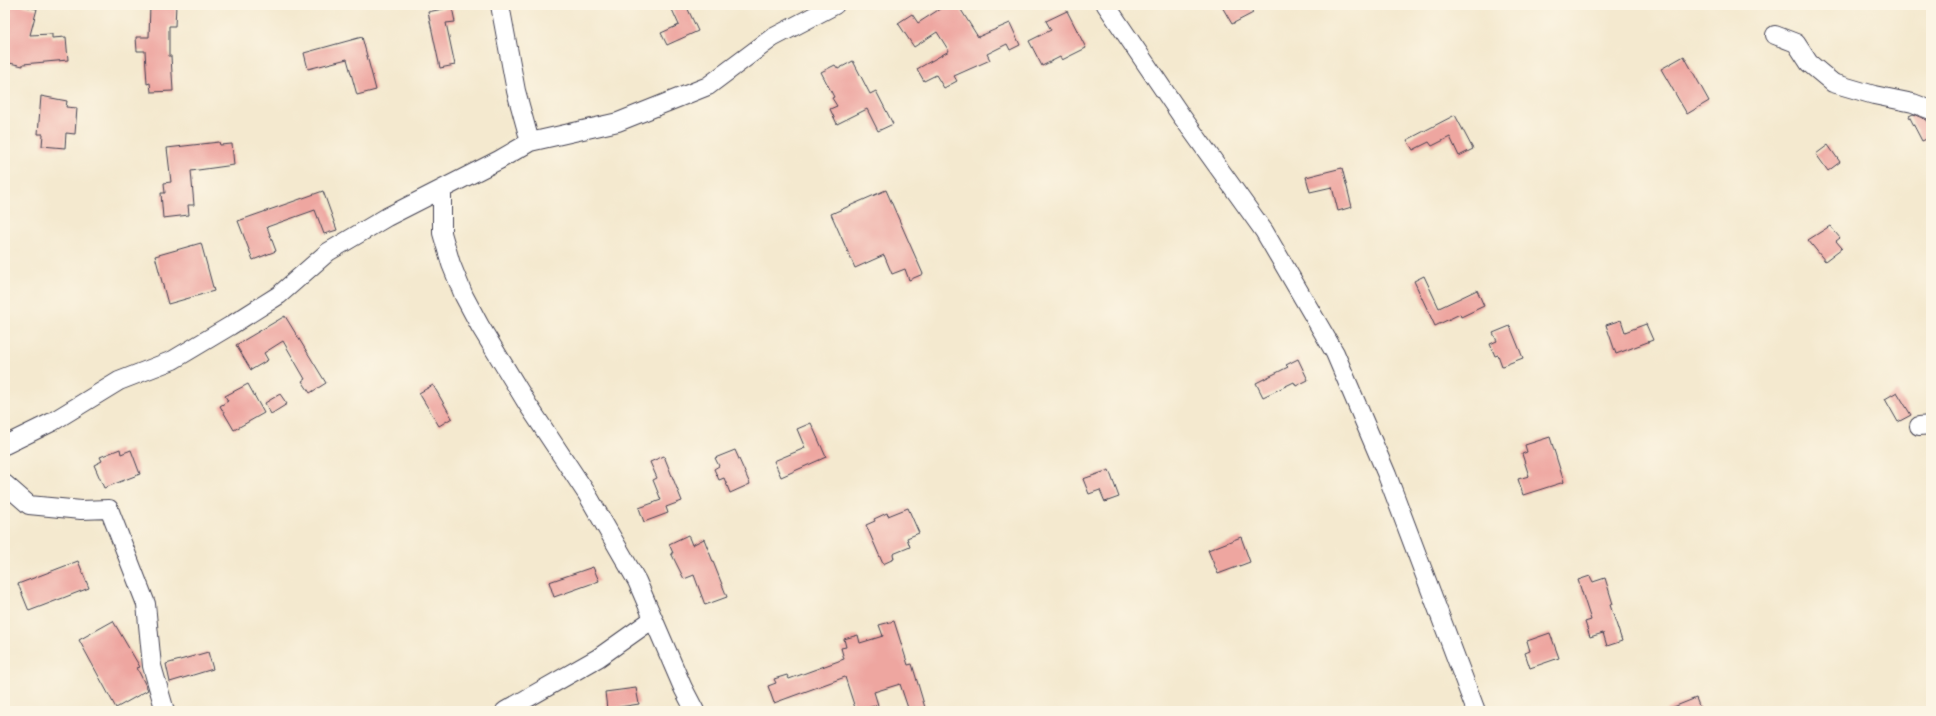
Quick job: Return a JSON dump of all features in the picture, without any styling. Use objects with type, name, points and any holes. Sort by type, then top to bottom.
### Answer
[{"type":"street","points":[[500,5],[516,91],[530,142]]},
{"type":"street","points":[[5,445],[52,422],[119,382],[173,360],[279,295],[328,252],[387,217],[530,142],[618,122],[708,86],[772,38],[835,5]]},
{"type":"street","points":[[1106,5],[1180,114],[1264,231],[1335,353],[1388,475],[1476,711]]},
{"type":"street","points":[[1775,35],[1796,43],[1809,63],[1833,83],[1874,95],[1913,103],[1931,110]]},
{"type":"street","points":[[442,189],[442,232],[450,264],[464,296],[480,326],[528,405],[587,494],[637,581],[682,688],[695,711]]},
{"type":"street","points":[[5,484],[29,504],[81,510],[109,509],[146,604],[152,666],[165,711]]},
{"type":"street","points":[[505,711],[598,658],[653,619]]},
{"type":"building","points":[[5,5],[21,5],[37,9],[30,35],[52,34],[52,38],[66,37],[68,60],[23,64],[23,66],[5,62]]},
{"type":"building","points":[[150,5],[176,5],[175,26],[169,26],[169,56],[171,56],[173,91],[151,92],[150,83],[147,84],[145,51],[137,51],[136,37],[149,37]]},
{"type":"building","points":[[670,5],[686,5],[698,31],[667,45],[661,33],[679,25]]},
{"type":"building","points":[[946,5],[958,5],[978,37],[1010,23],[1020,45],[1010,50],[1007,44],[987,54],[990,60],[954,76],[957,81],[944,88],[936,75],[924,81],[917,69],[949,51],[937,32],[914,47],[898,23],[912,14],[918,23]]},
{"type":"building","points":[[1221,5],[1248,5],[1253,13],[1232,24]]},
{"type":"building","points":[[452,7],[455,22],[446,23],[455,65],[440,68],[428,12]]},
{"type":"building","points":[[1067,11],[1086,48],[1062,60],[1060,57],[1042,66],[1029,41],[1051,30],[1046,21]]},
{"type":"building","points":[[362,37],[376,90],[357,95],[347,59],[308,69],[304,53]]},
{"type":"building","points":[[1684,56],[1709,101],[1687,114],[1661,69]]},
{"type":"building","points":[[853,61],[870,94],[876,91],[893,124],[878,131],[867,109],[837,124],[830,109],[837,106],[821,72],[835,65],[838,69]]},
{"type":"building","points":[[41,96],[67,101],[66,107],[77,108],[75,134],[66,133],[65,148],[42,146],[43,134],[38,134]]},
{"type":"building","points":[[1913,114],[1927,120],[1931,127],[1931,137],[1922,141],[1909,116]]},
{"type":"building","points":[[1455,115],[1473,149],[1459,156],[1450,137],[1432,146],[1429,142],[1413,150],[1407,140]]},
{"type":"building","points":[[219,142],[220,145],[232,144],[234,165],[191,171],[194,205],[188,205],[189,215],[163,218],[161,193],[165,193],[164,183],[171,182],[167,148]]},
{"type":"building","points":[[1828,145],[1840,162],[1828,171],[1816,154]]},
{"type":"building","points":[[1342,168],[1352,207],[1338,211],[1332,187],[1310,192],[1306,177]]},
{"type":"building","points":[[886,190],[923,274],[909,280],[905,269],[892,274],[884,255],[855,268],[831,214]]},
{"type":"building","points":[[323,191],[337,230],[324,234],[315,210],[267,227],[276,251],[253,260],[238,221]]},
{"type":"building","points":[[1830,226],[1840,238],[1836,241],[1842,248],[1825,261],[1808,240]]},
{"type":"building","points":[[201,243],[214,291],[168,304],[155,256]]},
{"type":"building","points":[[1424,276],[1439,308],[1477,290],[1484,306],[1461,317],[1460,314],[1435,326],[1414,281]]},
{"type":"building","points":[[285,316],[326,383],[310,393],[302,381],[305,379],[283,341],[264,353],[268,360],[251,370],[236,345]]},
{"type":"building","points":[[1621,320],[1625,332],[1646,324],[1653,340],[1616,354],[1606,325]]},
{"type":"building","points":[[1510,326],[1523,358],[1502,366],[1498,355],[1495,356],[1490,344],[1497,341],[1493,333]]},
{"type":"building","points":[[1298,359],[1308,380],[1296,386],[1294,382],[1263,397],[1256,383],[1288,367],[1286,365]]},
{"type":"building","points":[[248,384],[264,413],[234,430],[220,406],[228,401],[225,396]]},
{"type":"building","points":[[433,385],[452,418],[439,426],[419,393]]},
{"type":"building","points":[[1897,392],[1911,415],[1898,422],[1885,399]]},
{"type":"building","points":[[280,394],[287,404],[271,414],[265,403]]},
{"type":"building","points":[[811,423],[826,457],[781,477],[774,461],[805,448],[797,429]]},
{"type":"building","points":[[1550,437],[1564,482],[1523,495],[1518,479],[1529,476],[1522,454],[1527,452],[1525,445]]},
{"type":"building","points":[[120,449],[121,454],[131,450],[140,474],[104,488],[94,465],[102,461],[100,457]]},
{"type":"building","points":[[735,450],[750,484],[730,493],[724,478],[719,480],[714,469],[719,466],[715,458]]},
{"type":"building","points":[[664,456],[682,501],[666,507],[668,513],[644,522],[639,508],[661,500],[653,480],[657,478],[650,462]]},
{"type":"building","points":[[1109,470],[1119,497],[1105,502],[1100,490],[1089,494],[1083,479]]},
{"type":"building","points":[[908,508],[919,533],[907,538],[910,547],[893,554],[894,559],[883,564],[866,525],[875,521],[874,519],[887,513],[888,516]]},
{"type":"building","points":[[688,535],[692,545],[704,539],[727,597],[705,605],[694,575],[684,579],[671,553],[673,553],[669,544]]},
{"type":"building","points":[[1241,537],[1250,562],[1218,574],[1208,550]]},
{"type":"building","points":[[78,561],[89,588],[29,611],[18,584]]},
{"type":"building","points":[[593,567],[599,581],[554,597],[549,582]]},
{"type":"building","points":[[1590,576],[1593,582],[1605,578],[1613,604],[1610,605],[1622,641],[1607,646],[1603,633],[1590,637],[1585,622],[1591,620],[1578,580]]},
{"type":"building","points":[[113,621],[140,667],[137,668],[148,690],[116,708],[79,640]]},
{"type":"building","points":[[894,621],[908,665],[912,664],[926,711],[909,711],[900,684],[874,692],[878,705],[856,711],[845,677],[774,703],[768,686],[776,683],[774,679],[787,675],[789,679],[844,659],[841,648],[846,647],[844,639],[858,635],[860,643],[883,636],[879,625]]},
{"type":"building","points":[[1550,633],[1559,658],[1530,668],[1525,653],[1530,651],[1527,641]]},
{"type":"building","points":[[208,652],[213,669],[170,682],[166,664]]},
{"type":"building","points":[[636,688],[639,704],[607,709],[605,692]]},
{"type":"building","points":[[1696,698],[1701,711],[1666,711],[1666,710]]}]
